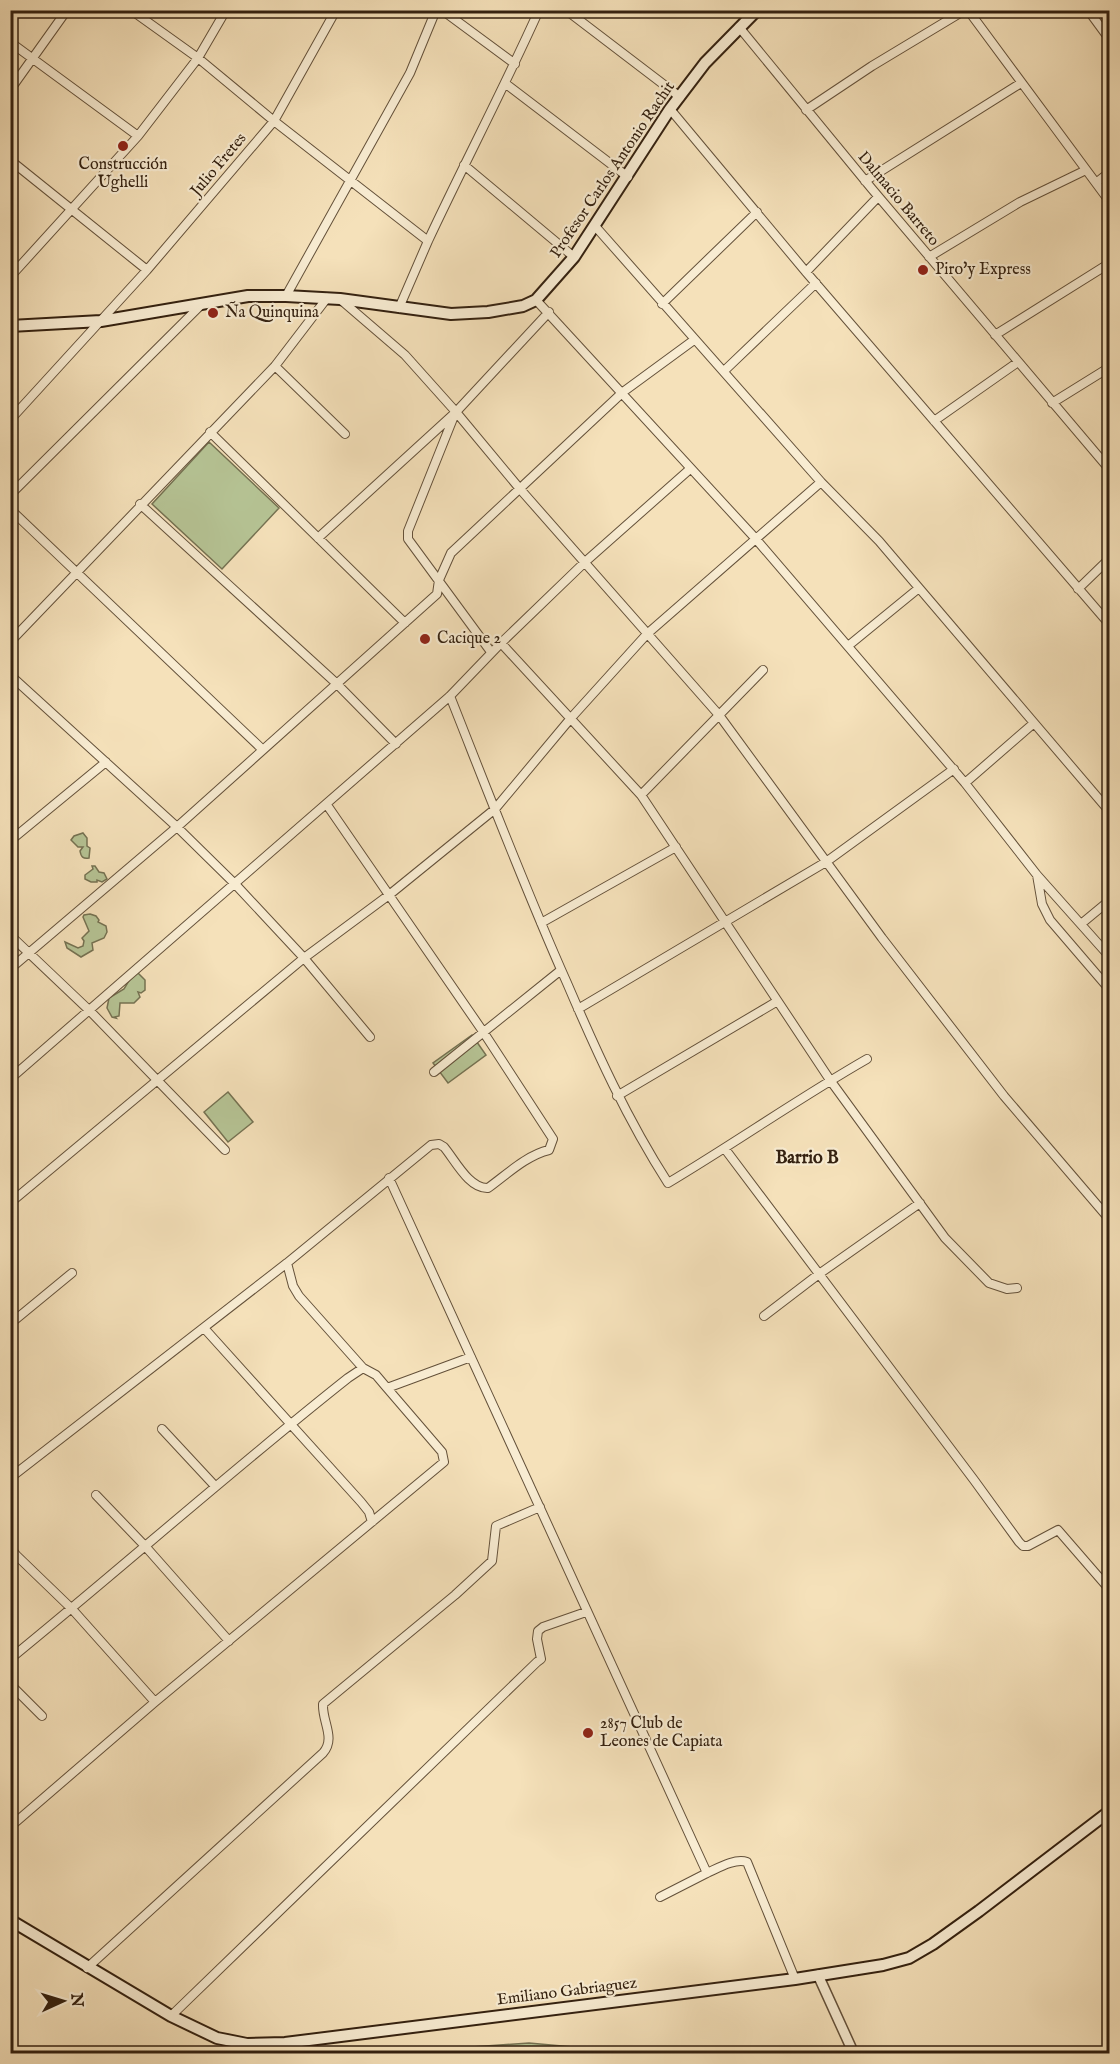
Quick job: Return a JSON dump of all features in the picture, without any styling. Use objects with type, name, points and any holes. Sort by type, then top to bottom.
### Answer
[{"type":"main road","name":"Profesor Carlos Antonio Rachit","points":[[536,300],[574,257],[670,109],[705,63],[751,12]]},
{"type":"main road","points":[[10,326],[101,321],[248,297],[286,296],[340,299],[451,314],[488,312],[523,306],[536,300]]},
{"type":"main road","name":"Emiliano Gabriaguez","points":[[10,1920],[171,2016],[218,2038],[247,2044],[285,2043],[818,1976],[883,1965],[909,1958],[970,1917],[1110,1811]]},
{"type":"street","points":[[10,90],[67,10]]},
{"type":"street","points":[[131,10],[198,58],[274,121],[428,241]]},
{"type":"street","points":[[10,277],[138,136],[198,58],[226,10]]},
{"type":"street","name":"Julio Fretes","points":[[10,420],[147,270],[274,121],[336,10]]},
{"type":"street","points":[[286,296],[410,73],[436,10]]},
{"type":"street","points":[[442,10],[515,64]]},
{"type":"street","points":[[399,308],[428,241],[506,84],[539,10]]},
{"type":"street","points":[[566,10],[680,97]]},
{"type":"street","points":[[806,110],[872,66],[967,10],[1110,202]]},
{"type":"street","points":[[1088,10],[1110,40]]},
{"type":"street","name":"Dalmacio Barreto","points":[[739,27],[878,197],[1110,470]]},
{"type":"street","points":[[10,42],[138,136]]},
{"type":"street","points":[[865,181],[1021,83]]},
{"type":"street","points":[[506,84],[628,177]]},
{"type":"street","points":[[670,109],[806,272],[1110,625]]},
{"type":"street","points":[[10,160],[147,270]]},
{"type":"street","points":[[464,165],[574,257]]},
{"type":"street","points":[[929,257],[1020,202],[1086,170]]},
{"type":"street","points":[[1096,183],[1110,172]]},
{"type":"street","points":[[806,272],[878,197]]},
{"type":"street","points":[[662,304],[757,212]]},
{"type":"street","points":[[595,226],[821,482],[879,542],[1110,812]]},
{"type":"street","points":[[995,335],[1110,263]]},
{"type":"street","points":[[724,371],[816,283]]},
{"type":"street","points":[[10,642],[140,504],[275,366],[327,298]]},
{"type":"street","points":[[340,299],[405,355],[719,715],[826,862],[1004,1096],[1110,1220]]},
{"type":"street","points":[[536,300],[755,538],[954,769],[1037,875],[1110,957]]},
{"type":"street","points":[[10,495],[203,303]]},
{"type":"street","points":[[318,538],[456,412],[549,312]]},
{"type":"street","points":[[10,969],[177,827],[405,623],[436,594],[439,580],[451,553],[623,392],[694,340]]},
{"type":"street","points":[[934,421],[1018,362]]},
{"type":"street","points":[[275,366],[345,434]]},
{"type":"street","points":[[1052,403],[1110,367]]},
{"type":"street","points":[[456,412],[408,531],[408,539],[491,652]]},
{"type":"street","points":[[210,432],[405,623]]},
{"type":"street","points":[[10,1079],[450,696],[491,652],[585,562],[690,469]]},
{"type":"street","points":[[10,1203],[304,958],[389,895],[495,809],[571,718],[647,634],[821,482]]},
{"type":"street","points":[[140,504],[336,683],[396,744]]},
{"type":"street","points":[[10,509],[262,749]]},
{"type":"street","points":[[1078,589],[1110,558]]},
{"type":"street","points":[[848,646],[918,588]]},
{"type":"street","points":[[501,643],[641,795],[776,1002],[945,1238],[981,1276],[997,1287],[1017,1288]]},
{"type":"street","points":[[641,795],[763,670]]},
{"type":"street","points":[[10,675],[177,827],[235,884],[304,958],[369,1037]]},
{"type":"street","points":[[450,696],[578,1009],[640,1140],[668,1183],[867,1059]]},
{"type":"street","points":[[965,783],[1034,723]]},
{"type":"street","points":[[10,841],[106,762]]},
{"type":"street","points":[[578,1009],[826,862],[954,769]]},
{"type":"street","points":[[10,1478],[288,1263],[431,1145],[439,1144],[444,1147],[474,1185],[482,1188],[488,1188],[530,1159],[549,1150],[552,1136],[327,805]]},
{"type":"street","points":[[541,923],[676,847]]},
{"type":"street","points":[[1037,875],[1042,904],[1050,920],[1110,990]]},
{"type":"street","points":[[1081,924],[1110,900]]},
{"type":"street","points":[[10,935],[90,1011],[225,1150]]},
{"type":"street","points":[[434,1072],[561,970]]},
{"type":"street","points":[[618,1096],[776,1002]]},
{"type":"street","points":[[725,1149],[1019,1542],[1023,1546],[1029,1546],[1058,1530],[1110,1590]]},
{"type":"street","points":[[389,1178],[707,1873]]},
{"type":"street","points":[[764,1316],[920,1203]]},
{"type":"street","points":[[10,1827],[155,1702],[444,1462],[442,1452],[376,1375],[363,1368],[299,1296],[293,1286],[288,1263]]},
{"type":"street","points":[[12,1320],[72,1274]]},
{"type":"street","points":[[204,1328],[361,1502],[369,1512],[372,1522]]},
{"type":"street","points":[[387,1388],[471,1357]]},
{"type":"street","points":[[10,1659],[291,1423],[363,1368]]},
{"type":"street","points":[[162,1429],[215,1486]]},
{"type":"street","points":[[96,1495],[146,1546],[229,1641]]},
{"type":"street","points":[[87,1968],[328,1747],[329,1739],[322,1715],[323,1704],[492,1562],[496,1526],[540,1507]]},
{"type":"street","points":[[10,1547],[72,1609],[155,1702]]},
{"type":"street","points":[[171,2016],[541,1659],[537,1639],[538,1630],[586,1612]]},
{"type":"street","points":[[10,1684],[42,1716]]},
{"type":"street","points":[[660,1897],[707,1873],[742,1860],[747,1862],[795,1979]]},
{"type":"street","points":[[818,1976],[854,2054]]},
{"type":"green space","points":[[209,442],[279,508],[222,569],[152,504]]},
{"type":"green space","points":[[83,833],[87,838],[87,846],[90,848],[89,858],[81,855],[80,851],[83,847],[78,847],[71,840],[74,836]]},
{"type":"green space","points":[[92,866],[104,873],[107,879],[102,882],[97,880],[97,882],[91,882],[85,879],[85,875],[93,869]]},
{"type":"green space","points":[[90,914],[96,916],[98,922],[106,926],[107,932],[104,938],[92,943],[93,950],[81,957],[67,948],[65,942],[78,948],[83,946],[82,938],[89,931],[83,917]]},
{"type":"green space","points":[[138,973],[145,980],[145,990],[138,992],[140,997],[134,1003],[120,1003],[119,1016],[112,1017],[107,1008],[109,998],[124,989],[133,974]]},
{"type":"green space","points":[[472,1035],[486,1055],[448,1083],[433,1063]]},
{"type":"green space","points":[[228,1092],[253,1122],[228,1142],[204,1112]]},
{"type":"green space","points":[[529,2043],[639,2053],[401,2053],[402,2052]]},
{"type":"place","name":"Construcción Ughelli","points":[[123,146]]},
{"type":"place","name":"Piro'y Express","points":[[923,270]]},
{"type":"place","name":"Ña Quinquina","points":[[213,313]]},
{"type":"place","name":"Cacique 2","points":[[425,639]]},
{"type":"place","name":"2857 Club de Leones de Capiata","points":[[588,1733]]},
{"type":"district","name":"Barrio B","points":[[807,1158]]}]
